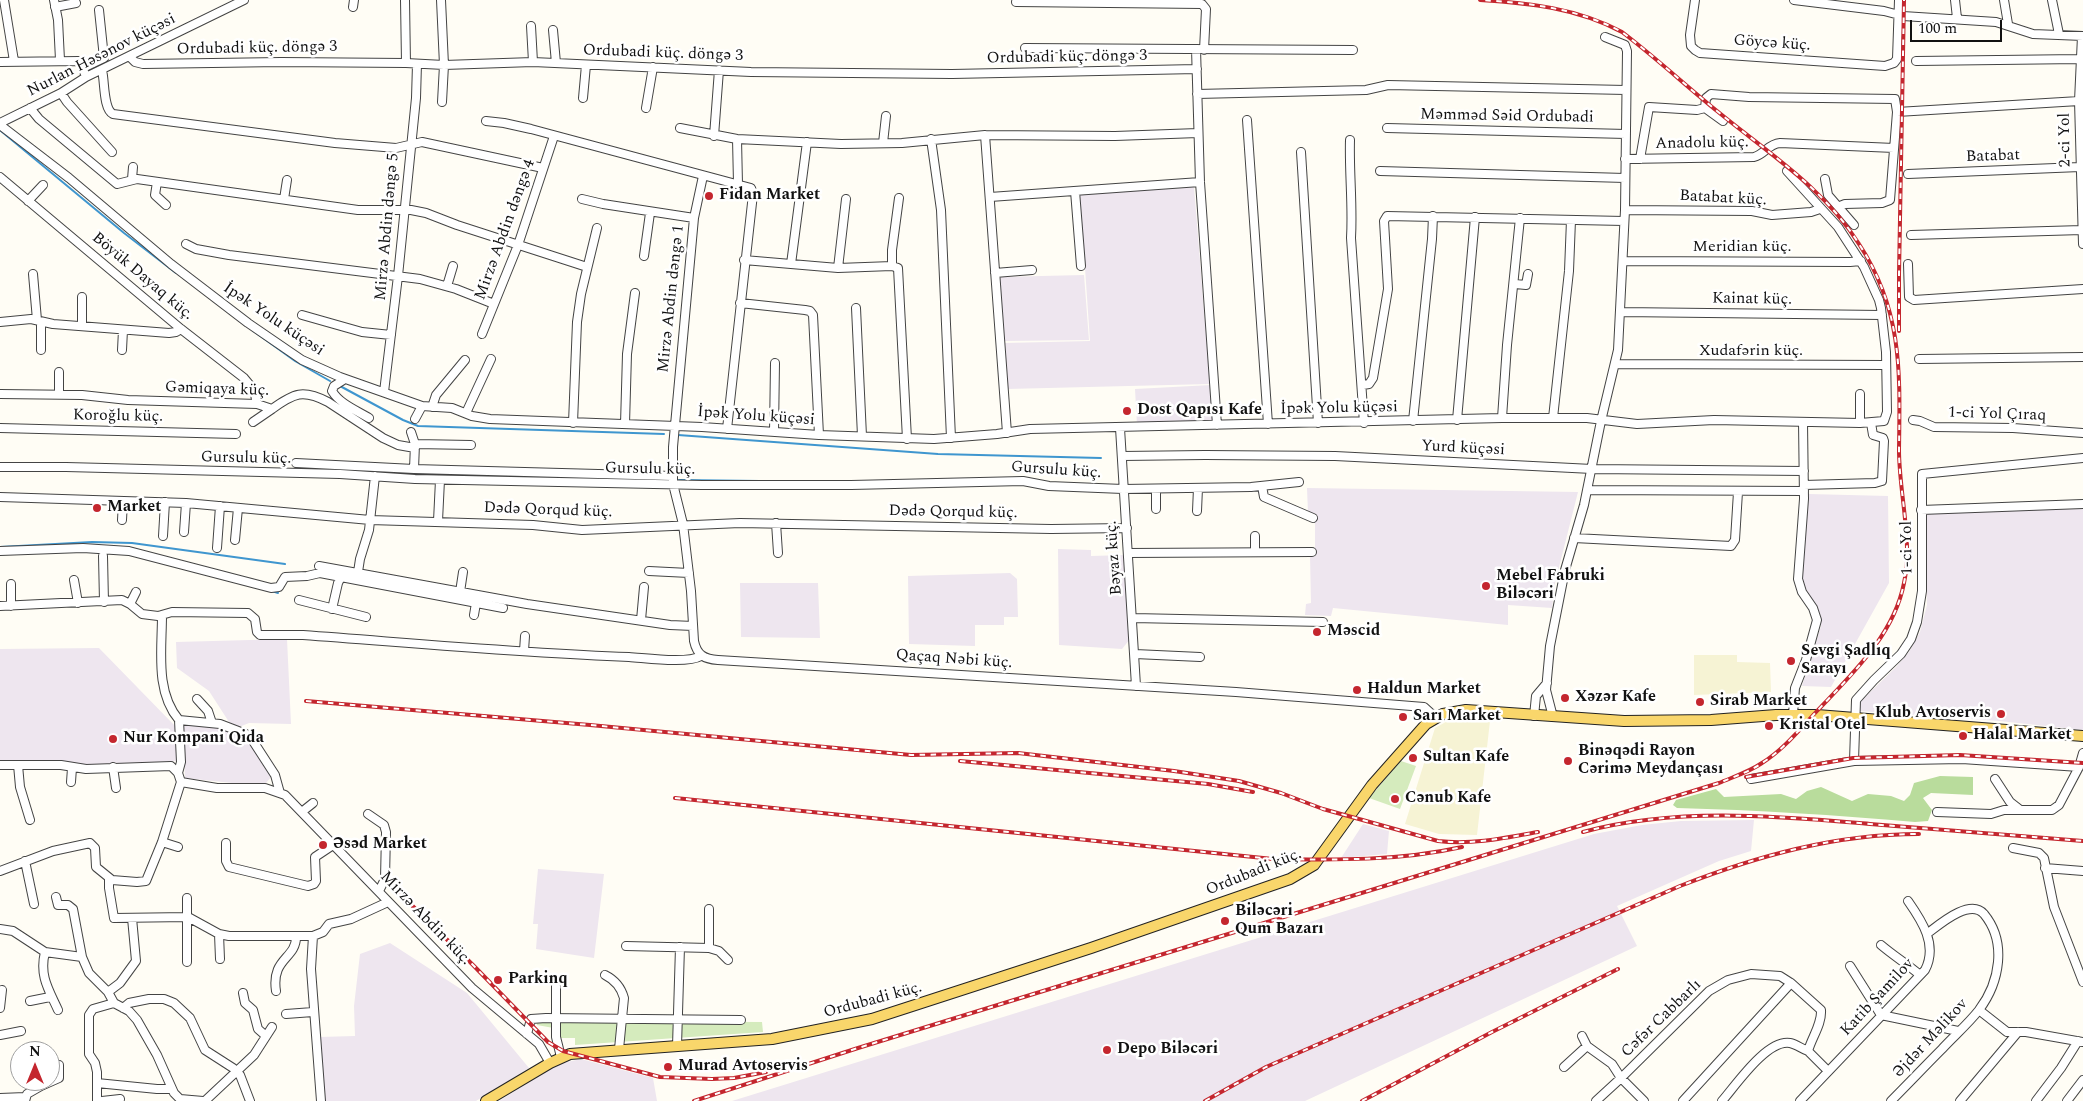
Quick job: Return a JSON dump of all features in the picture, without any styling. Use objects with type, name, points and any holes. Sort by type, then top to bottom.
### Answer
[{"type":"main road","name":"Ordubadi küç.","points":[[486,1101],[561,1057],[578,1052],[772,1039],[872,1019],[1100,945],[1290,879],[1314,865],[1372,785],[1413,736],[1436,717],[1450,712],[1466,710],[1553,717],[1689,721],[1793,714],[1854,717],[2083,736]]},
{"type":"street","points":[[4,0],[14,61]]},
{"type":"street","name":"Nurlan Həsənov küçəsi","points":[[0,124],[61,93],[86,77],[130,57],[231,3],[244,0]]},
{"type":"street","points":[[405,0],[406,62]]},
{"type":"street","points":[[441,0],[444,65],[442,102]]},
{"type":"street","name":"Göycə küç.","points":[[1696,0],[1690,41],[1694,50],[1885,66],[1894,64],[1897,59],[1899,14]]},
{"type":"street","points":[[1794,0],[1899,14],[2008,24],[2033,34],[2082,36]]},
{"type":"street","points":[[1899,0],[1899,14]]},
{"type":"street","points":[[1955,0],[1958,18]]},
{"type":"street","points":[[2004,0],[2008,24]]},
{"type":"street","points":[[2052,0],[2059,34]]},
{"type":"street","points":[[1016,2],[1202,4],[1206,9],[1197,69],[1198,133],[1217,425]]},
{"type":"street","points":[[60,60],[54,3],[76,3]]},
{"type":"street","points":[[83,68],[104,58],[100,10]]},
{"type":"street","points":[[531,26],[533,62]]},
{"type":"street","points":[[553,30],[556,63]]},
{"type":"street","name":"2-ci Yol","points":[[2082,36],[2079,101],[2083,244]]},
{"type":"street","points":[[1553,717],[1547,696],[1550,646],[1558,604],[1592,469],[1618,350],[1621,312],[1626,178],[1626,47],[1625,44],[1605,37]]},
{"type":"street","points":[[1025,48],[1353,50]]},
{"type":"street","name":"Ordubadi küç. döngə 3","points":[[130,57],[134,62],[144,64],[406,62],[444,65],[533,62],[718,70],[952,74],[1197,69]]},
{"type":"street","points":[[1916,61],[2080,59]]},
{"type":"street","points":[[0,62],[79,61],[86,77]]},
{"type":"street","name":"Mirzə Abdin dəngə 5","points":[[384,392],[416,98],[417,64]]},
{"type":"street","points":[[582,98],[586,65]]},
{"type":"street","points":[[646,108],[653,67]]},
{"type":"street","points":[[102,70],[105,80],[106,107],[108,112],[112,114],[335,143],[396,148],[422,142],[543,168]]},
{"type":"street","points":[[714,136],[718,70]]},
{"type":"street","points":[[1197,94],[1366,90],[1388,85],[1626,90]]},
{"type":"street","points":[[61,93],[66,102],[112,152]]},
{"type":"street","points":[[1704,108],[1706,98],[1711,94],[1756,97],[1895,99],[1897,112],[1892,195],[1890,200],[1882,203],[1845,204],[1840,206]]},
{"type":"street","points":[[1897,112],[2079,101]]},
{"type":"street","points":[[30,108],[39,119],[115,184],[132,179],[358,210],[404,210],[426,213],[587,267]]},
{"type":"street","points":[[1640,159],[1649,108],[1697,110],[1704,108]]},
{"type":"street","points":[[1704,108],[1723,122]]},
{"type":"street","points":[[883,143],[886,116]]},
{"type":"street","points":[[1247,120],[1268,424]]},
{"type":"street","points":[[486,121],[518,126],[751,188],[753,194],[726,429]]},
{"type":"street","name":"İpək Yolu küçəsi","points":[[0,124],[69,178],[171,264],[248,323],[302,360],[345,379],[422,406],[452,408],[490,419],[674,426],[907,439],[951,438],[1030,429],[1318,424],[1502,418],[1587,418],[1637,424],[1714,420],[1871,423]]},
{"type":"street","points":[[680,128],[737,139],[883,143],[985,135],[1115,136],[1198,133]]},
{"type":"street","name":"Məmməd Səid Ordubadi","points":[[1388,128],[1626,134]]},
{"type":"street","points":[[985,135],[1007,433]]},
{"type":"street","name":"Mirzə Abdin dəngə 4","points":[[482,334],[518,245],[554,136]]},
{"type":"street","points":[[737,139],[738,184]]},
{"type":"street","points":[[931,139],[941,210],[951,438]]},
{"type":"street","points":[[1350,140],[1349,169],[1353,214],[1351,238],[1363,385],[1364,422]]},
{"type":"street","points":[[791,264],[807,142]]},
{"type":"street","name":"Anadolu küç.","points":[[1626,159],[1754,157],[1762,154],[1772,144],[1780,143],[1894,148]]},
{"type":"street","points":[[1301,152],[1318,424]]},
{"type":"street","points":[[132,179],[133,167]]},
{"type":"street","name":"Batabat","points":[[1908,174],[2080,167]]},
{"type":"street","points":[[1380,171],[1626,178]]},
{"type":"street","points":[[1587,490],[1738,492],[1875,484],[1882,481],[1884,441],[1883,438],[1874,435],[1871,423],[1884,421],[1886,418],[1886,366],[1879,300],[1860,260],[1838,227],[1787,171]]},
{"type":"street","name":"Mirzə Abdin dəngə 1","points":[[674,426],[694,218],[703,176]]},
{"type":"street","name":"Böyük Dayaq küç.","points":[[0,177],[182,329],[244,378],[254,390],[257,404]]},
{"type":"street","points":[[1825,179],[1828,195],[1840,206],[1854,225]]},
{"type":"street","points":[[284,199],[287,180]]},
{"type":"street","points":[[157,182],[155,194],[166,205]]},
{"type":"street","points":[[990,197],[1200,182]]},
{"type":"street","points":[[28,201],[43,185]]},
{"type":"street","points":[[1075,191],[1081,266]]},
{"type":"street","points":[[892,266],[892,250],[899,198]]},
{"type":"street","points":[[582,199],[694,218]]},
{"type":"street","points":[[838,268],[846,199]]},
{"type":"street","name":"Batabat küç.","points":[[1625,210],[1752,211],[1772,215],[1820,209]]},
{"type":"street","points":[[644,256],[650,212]]},
{"type":"street","points":[[1363,385],[1368,384],[1373,378],[1387,300],[1388,277],[1385,218],[1389,215],[1624,221]]},
{"type":"street","points":[[1413,421],[1433,216]]},
{"type":"street","points":[[1456,420],[1476,217]]},
{"type":"street","points":[[1502,418],[1506,354],[1515,284],[1520,218]]},
{"type":"street","points":[[1553,418],[1569,271],[1571,220]]},
{"type":"street","points":[[573,423],[577,322],[587,267],[597,228]]},
{"type":"street","points":[[1911,236],[2082,230]]},
{"type":"street","points":[[186,244],[196,249],[229,255],[398,276],[447,286],[494,304]]},
{"type":"street","points":[[744,260],[838,268],[892,266],[899,271],[907,439]]},
{"type":"street","name":"Meridian küç.","points":[[1623,261],[1850,262],[1860,260]]},
{"type":"street","points":[[1908,264],[1909,297],[1914,300],[2083,289]]},
{"type":"street","points":[[447,286],[453,266]]},
{"type":"street","points":[[995,273],[1032,270]]},
{"type":"street","points":[[33,274],[41,350]]},
{"type":"street","points":[[1515,284],[1526,284],[1528,274]]},
{"type":"street","points":[[625,424],[627,354],[635,293]]},
{"type":"street","points":[[82,297],[82,326]]},
{"type":"street","points":[[740,303],[805,310],[810,311],[813,315],[819,435]]},
{"type":"street","points":[[856,308],[862,436]]},
{"type":"street","name":"Kainat küç.","points":[[1621,312],[1882,315]]},
{"type":"street","points":[[302,315],[362,332],[391,335]]},
{"type":"street","points":[[0,322],[39,321],[169,333],[182,329]]},
{"type":"street","points":[[122,350],[123,330]]},
{"type":"street","points":[[1919,359],[2083,357]]},
{"type":"street","points":[[466,413],[491,359]]},
{"type":"street","points":[[432,407],[436,395],[465,360]]},
{"type":"street","points":[[774,432],[776,363]]},
{"type":"street","name":"Xudafərin küç.","points":[[1615,364],[1886,366]]},
{"type":"street","points":[[59,372],[59,394]]},
{"type":"street","points":[[345,379],[334,386],[332,391],[347,406],[369,418]]},
{"type":"street","name":"Gəmiqaya küç.","points":[[0,394],[59,394],[128,400],[257,404],[272,409],[294,395],[304,393],[316,396],[383,438],[398,445],[471,445]]},
{"type":"street","points":[[1860,394],[1860,423]]},
{"type":"street","points":[[416,419],[422,406]]},
{"type":"street","points":[[253,422],[272,409]]},
{"type":"street","name":"1-ci Yol Çıraq","points":[[1913,420],[1924,422],[1930,427],[2013,428],[2083,433]]},
{"type":"street","points":[[1793,714],[1795,688],[1806,660],[1817,620],[1813,608],[1802,592],[1798,579],[1804,488],[1803,422]]},
{"type":"street","points":[[674,426],[673,480],[683,524],[696,650],[701,656]]},
{"type":"street","name":"Koroğlu küç.","points":[[0,428],[236,434]]},
{"type":"street","name":"Bəyaz küç.","points":[[1120,428],[1136,686]]},
{"type":"street","points":[[411,432],[415,446],[414,470]]},
{"type":"street","name":"Yurd küçəsi","points":[[1122,456],[1205,454],[1335,456],[1592,469],[1804,471]]},
{"type":"street","name":"1-ci Yol","points":[[1854,761],[1854,717],[1855,705],[1859,695],[1901,654],[1914,631],[1920,611],[1922,591],[1921,478],[1924,473],[2083,458]]},
{"type":"street","points":[[296,464],[673,480]]},
{"type":"street","name":"Gursulu küç.","points":[[0,467],[66,467],[375,476],[440,480],[673,480],[851,485],[1022,481],[1049,486],[1123,489],[1262,486],[1300,482]]},
{"type":"street","points":[[358,572],[370,520],[375,476]]},
{"type":"street","points":[[438,521],[440,480]]},
{"type":"street","points":[[1262,486],[1264,497],[1313,518]]},
{"type":"street","points":[[1197,511],[1198,488]]},
{"type":"street","points":[[1156,489],[1156,509]]},
{"type":"street","points":[[1574,538],[1731,546],[1735,540],[1738,492]]},
{"type":"street","name":"Dədə Qorqud küç.","points":[[0,497],[186,503],[370,520],[533,525],[582,530],[683,524],[776,522],[1051,529],[1126,528]]},
{"type":"street","points":[[122,520],[124,501]]},
{"type":"street","points":[[163,536],[165,502]]},
{"type":"street","points":[[184,532],[186,503]]},
{"type":"street","points":[[1921,510],[2083,504]]},
{"type":"street","points":[[217,548],[220,506]]},
{"type":"street","points":[[235,540],[238,508]]},
{"type":"street","points":[[776,522],[778,554]]},
{"type":"street","points":[[1255,536],[1255,552]]},
{"type":"street","points":[[0,551],[92,548],[129,551],[271,588],[279,586],[284,578],[288,576],[306,576],[320,572],[343,574],[358,572],[527,604],[670,625],[693,626]]},
{"type":"street","points":[[1128,553],[1312,552]]},
{"type":"street","points":[[103,556],[104,602]]},
{"type":"street","points":[[319,566],[343,574],[503,608]]},
{"type":"street","points":[[649,571],[689,573]]},
{"type":"street","points":[[460,592],[463,572]]},
{"type":"street","points":[[332,608],[337,587],[343,574]]},
{"type":"street","points":[[74,580],[78,603]]},
{"type":"street","points":[[11,584],[11,606]]},
{"type":"street","points":[[641,620],[644,588]]},
{"type":"street","points":[[130,604],[136,592]]},
{"type":"street","points":[[0,606],[122,600],[142,614],[162,615],[164,693],[170,708],[179,720],[181,762],[178,773]]},
{"type":"street","points":[[300,600],[366,617]]},
{"type":"street","points":[[474,615],[476,603]]},
{"type":"street","name":"Qaçaq Nəbi küç.","points":[[162,615],[172,612],[248,613],[255,618],[257,632],[260,635],[303,635],[684,660],[701,656],[718,660],[1136,686],[1424,707],[1436,717]]},
{"type":"street","points":[[1133,618],[1323,622]]},
{"type":"street","points":[[524,651],[525,636]]},
{"type":"street","points":[[1135,654],[1200,658]]},
{"type":"street","points":[[1534,716],[1536,696],[1547,683]]},
{"type":"street","points":[[196,699],[208,711],[212,723]]},
{"type":"street","points":[[179,720],[212,723],[232,728],[249,737],[275,775],[280,793]]},
{"type":"street","points":[[1937,812],[1991,814],[2004,810],[2019,809],[2052,810],[2059,805],[2079,767],[2083,753]]},
{"type":"street","points":[[1751,779],[1854,761],[1962,759],[2079,767]]},
{"type":"street","points":[[0,765],[61,766],[86,769],[171,766],[178,773],[182,782],[162,842],[146,881],[110,879],[96,867],[93,844]]},
{"type":"street","points":[[18,765],[20,787],[30,820]]},
{"type":"street","points":[[112,767],[116,788]]},
{"type":"street","points":[[71,782],[72,768]]},
{"type":"street","points":[[1995,779],[2010,802],[2019,809]]},
{"type":"street","name":"Mirzə Abdin küç.","points":[[182,782],[217,788],[265,788],[280,793],[292,800],[333,845],[472,988],[539,1044],[550,1063]]},
{"type":"street","points":[[302,811],[313,803]]},
{"type":"street","points":[[368,814],[384,826],[386,832],[384,878],[379,891]]},
{"type":"street","points":[[93,844],[99,836]]},
{"type":"street","points":[[162,842],[178,847]]},
{"type":"street","points":[[226,842],[226,861],[229,867],[308,886],[316,881],[315,857],[333,845]]},
{"type":"street","points":[[0,871],[74,845],[93,844]]},
{"type":"street","points":[[2013,848],[2039,853],[2044,858],[2054,907],[2079,960],[2083,982]]},
{"type":"street","points":[[25,861],[34,904]]},
{"type":"street","points":[[2045,868],[2083,871]]},
{"type":"street","points":[[110,879],[112,916],[117,919],[188,917],[219,934],[229,936],[313,936],[323,932],[329,924],[359,916],[388,902]]},
{"type":"street","points":[[56,897],[58,905],[68,905],[73,909],[82,957],[89,973],[108,992],[114,1003],[137,1020],[158,1055],[171,1089],[180,1100],[204,1101],[254,1055],[272,1027]]},
{"type":"street","points":[[187,898],[187,962]]},
{"type":"street","name":"Katib Şamilov","points":[[1800,1101],[1920,975],[1929,962],[1928,933],[1908,900]]},
{"type":"street","name":"Əjdər Məlikov","points":[[1891,1101],[1979,1010],[1997,973],[1998,941],[1987,918],[1981,911],[1972,908],[1951,916],[1928,933]]},
{"type":"street","points":[[709,909],[709,948]]},
{"type":"street","points":[[108,992],[120,983],[136,961],[132,918]]},
{"type":"street","points":[[0,929],[13,931],[45,952],[82,957]]},
{"type":"street","points":[[219,934],[220,959]]},
{"type":"street","points":[[313,936],[311,970],[313,1012],[321,1101]]},
{"type":"street","points":[[276,991],[275,976],[281,963],[295,948],[296,937]]},
{"type":"street","points":[[1881,945],[1920,975]]},
{"type":"street","points":[[626,946],[709,948],[719,951],[728,960]]},
{"type":"street","points":[[677,1046],[680,947]]},
{"type":"street","points":[[45,952],[45,982],[50,997],[58,1010]]},
{"type":"street","points":[[1850,966],[1881,1015],[1958,1031]]},
{"type":"street","points":[[605,974],[615,981],[622,992],[623,1019],[619,1049]]},
{"type":"street","name":"Cəfər Cabbarlı","points":[[1596,1101],[1709,991],[1728,980],[1750,974],[1780,976],[1791,983],[1821,1010],[1822,1019],[1812,1036],[1808,1051]]},
{"type":"street","points":[[1683,1101],[1791,983]]},
{"type":"street","points":[[556,986],[556,1037],[561,1057]]},
{"type":"street","points":[[0,1008],[2,990]]},
{"type":"street","points":[[243,992],[245,1003],[253,1010],[258,1029],[266,1036]]},
{"type":"street","points":[[30,1001],[50,997]]},
{"type":"street","points":[[123,1008],[130,1003],[149,999],[164,999],[174,1003],[191,1020],[205,1050],[237,1072],[244,1082],[250,1101]]},
{"type":"street","points":[[97,1101],[95,1063],[89,1054],[88,1015],[93,1009],[114,1003]]},
{"type":"street","points":[[1979,1010],[2007,1032],[2026,1032],[2080,1042],[2036,1101]]},
{"type":"street","points":[[286,1014],[313,1012]]},
{"type":"street","points":[[527,1034],[532,1019],[741,1020]]},
{"type":"street","points":[[0,1034],[21,1031]]},
{"type":"street","points":[[1960,1101],[2018,1032]]},
{"type":"street","points":[[1582,1036],[1587,1046],[1612,1064],[1621,1078],[1644,1101]]},
{"type":"street","points":[[1722,1101],[1766,1051],[1776,1045],[1789,1043],[1808,1051],[1828,1071]]},
{"type":"street","points":[[1564,1067],[1587,1046]]},
{"type":"street","points":[[2066,1101],[2083,1080]]},
{"type":"street","points":[[97,1083],[171,1089]]},
{"type":"street","points":[[0,1098],[25,1099],[35,1091]]},
{"type":"street","points":[[102,1101],[120,1099]]},
{"type":"shaded area","points":[[1194,187],[1210,384],[1007,389],[1005,343],[1090,341],[1080,195]]},
{"type":"shaded area","points":[[1084,275],[1089,340],[1005,341],[999,277]]},
{"type":"shaded area","points":[[1211,385],[1213,420],[1137,425],[1135,389]]},
{"type":"shaded area","name":"Mebel Fabruki Biləcəri","points":[[1307,488],[1578,492],[1555,583],[1552,608],[1508,605],[1508,625],[1333,608],[1331,616],[1305,615],[1306,604],[1311,603],[1310,555],[1315,554],[1315,513],[1308,513]]},
{"type":"shaded area","points":[[1809,494],[1888,496],[1889,583],[1831,687],[1802,686],[1821,626],[1820,614],[1801,580]]},
{"type":"shaded area","points":[[2083,509],[2083,730],[1999,721],[1859,711],[1860,702],[1909,652],[1920,632],[1927,605],[1924,514]]},
{"type":"shaded area","points":[[1058,549],[1091,550],[1091,556],[1125,555],[1130,639],[1122,649],[1059,645]]},
{"type":"shaded area","points":[[1010,573],[1017,579],[1018,617],[1004,617],[1004,625],[975,625],[975,646],[909,644],[908,576]]},
{"type":"shaded area","points":[[740,583],[818,583],[820,638],[741,637]]},
{"type":"shaded area","points":[[287,639],[291,724],[249,723],[239,727],[229,722],[209,691],[177,668],[176,642]]},
{"type":"shaded area","name":"Nur Kompani Qida","points":[[99,648],[176,727],[178,761],[75,766],[0,763],[0,649]]},
{"type":"shaded area","points":[[1694,655],[1737,655],[1737,662],[1770,663],[1771,692],[1694,695]]},
{"type":"shaded area","points":[[1453,718],[1490,721],[1477,835],[1439,834],[1405,824],[1435,728]]},
{"type":"shaded area","points":[[183,722],[220,728],[247,738],[272,776],[266,783],[232,783],[185,778]]},
{"type":"shaded area","points":[[1754,820],[1751,851],[1719,861],[1617,906],[1637,946],[1305,1101],[732,1101],[1594,834],[1642,825],[1681,821]]},
{"type":"shaded area","points":[[1363,824],[1389,831],[1387,854],[1341,858]]},
{"type":"shaded area","points":[[538,869],[604,874],[594,958],[536,949],[538,924],[533,924]]},
{"type":"shaded area","points":[[390,943],[467,993],[529,1068],[476,1101],[325,1101],[319,1037],[355,1036],[354,1006],[360,954]]},
{"type":"shaded area","points":[[581,1059],[653,1078],[657,1101],[499,1101],[558,1064]]},
{"type":"green space","points":[[1401,761],[1416,766],[1400,809],[1369,798]]},
{"type":"green space","points":[[1940,776],[1973,777],[1973,795],[1931,793],[1923,798],[1932,810],[1928,821],[1915,822],[1796,813],[1677,808],[1673,805],[1676,800],[1716,789],[1724,797],[1781,794],[1796,799],[1807,791],[1821,787],[1852,801],[1868,794],[1891,796],[1904,801],[1910,795],[1914,783]]},
{"type":"green space","points":[[537,1021],[762,1022],[763,1032],[575,1045],[575,1038],[560,1038],[559,1029],[537,1025]]},
{"type":"waterway","points":[[1,131],[124,233],[176,273]]},
{"type":"waterway","points":[[252,330],[295,361],[330,381]]},
{"type":"waterway","points":[[340,386],[403,420],[418,426],[664,434]]},
{"type":"waterway","points":[[678,435],[938,454],[1101,458]]},
{"type":"waterway","points":[[294,469],[336,470]]},
{"type":"waterway","points":[[346,471],[666,480]]},
{"type":"waterway","points":[[679,480],[760,481]]},
{"type":"waterway","points":[[0,547],[92,542],[132,543],[285,564]]},
{"type":"waterway","points":[[272,591],[278,593]]},
{"type":"railway","points":[[694,1101],[858,1048],[1719,783],[1752,769],[1777,752],[1844,683],[1870,653],[1891,620],[1899,602],[1904,583],[1907,551],[1899,450],[1899,395],[1896,343],[1884,294],[1859,244],[1845,224],[1812,188],[1622,32],[1588,17],[1570,12],[1535,5],[1480,0]]},
{"type":"railway","points":[[1899,331],[1904,0]]},
{"type":"railway","points":[[306,701],[911,755],[1018,753],[1174,771],[1239,781],[1281,793],[1323,809],[1438,841],[1463,842],[1501,839],[1538,832]]},
{"type":"railway","points":[[1746,777],[1853,758],[1960,755],[2083,763]]},
{"type":"railway","points":[[960,761],[1208,784],[1253,792]]},
{"type":"railway","points":[[675,798],[1273,859],[1392,857],[1439,852],[1462,847]]},
{"type":"railway","points":[[1583,832],[1618,824],[1654,819],[1690,816],[1762,816],[2083,841]]},
{"type":"railway","points":[[1205,1101],[1266,1067],[1709,875],[1767,856],[1827,843],[1857,838],[1919,834]]},
{"type":"railway","points":[[385,879],[548,1042],[563,1051],[660,1077],[734,1078],[766,1072]]},
{"type":"railway","points":[[1362,1101],[1492,1032],[1618,969]]},
{"type":"place","name":"Fidan Market","points":[[709,196]]},
{"type":"place","name":"Dost Qapısı Kafe","points":[[1127,411]]},
{"type":"place","name":"Market","points":[[97,508]]},
{"type":"place","name":"Mebel Fabruki Biləcəri","points":[[1486,586]]},
{"type":"place","name":"Məscid","points":[[1317,632]]},
{"type":"place","name":"Sevgi Şadlıq Sarayı","points":[[1791,661]]},
{"type":"place","name":"Haldun Market","points":[[1357,690]]},
{"type":"place","name":"Xəzər Kafe","points":[[1565,698]]},
{"type":"place","name":"Sirab Market","points":[[1700,702]]},
{"type":"place","name":"Klub Avtoservis","points":[[2001,714]]},
{"type":"place","name":"Sarı Market","points":[[1403,717]]},
{"type":"place","name":"Kristal Otel","points":[[1769,726]]},
{"type":"place","name":"Halal Market","points":[[1963,736]]},
{"type":"place","name":"Nur Kompani Qida","points":[[113,739]]},
{"type":"place","name":"Sultan Kafe","points":[[1413,758]]},
{"type":"place","name":"Binəqədi Rayon Cərimə Meydançası","points":[[1568,761]]},
{"type":"place","name":"Cənub Kafe","points":[[1395,799]]},
{"type":"place","name":"Əsəd Market","points":[[323,845]]},
{"type":"place","name":"Biləcəri Qum Bazarı","points":[[1225,921]]},
{"type":"place","name":"Parkinq","points":[[498,980]]},
{"type":"place","name":"Depo Biləcəri","points":[[1107,1050]]},
{"type":"place","name":"Murad Avtoservis","points":[[668,1067]]}]
